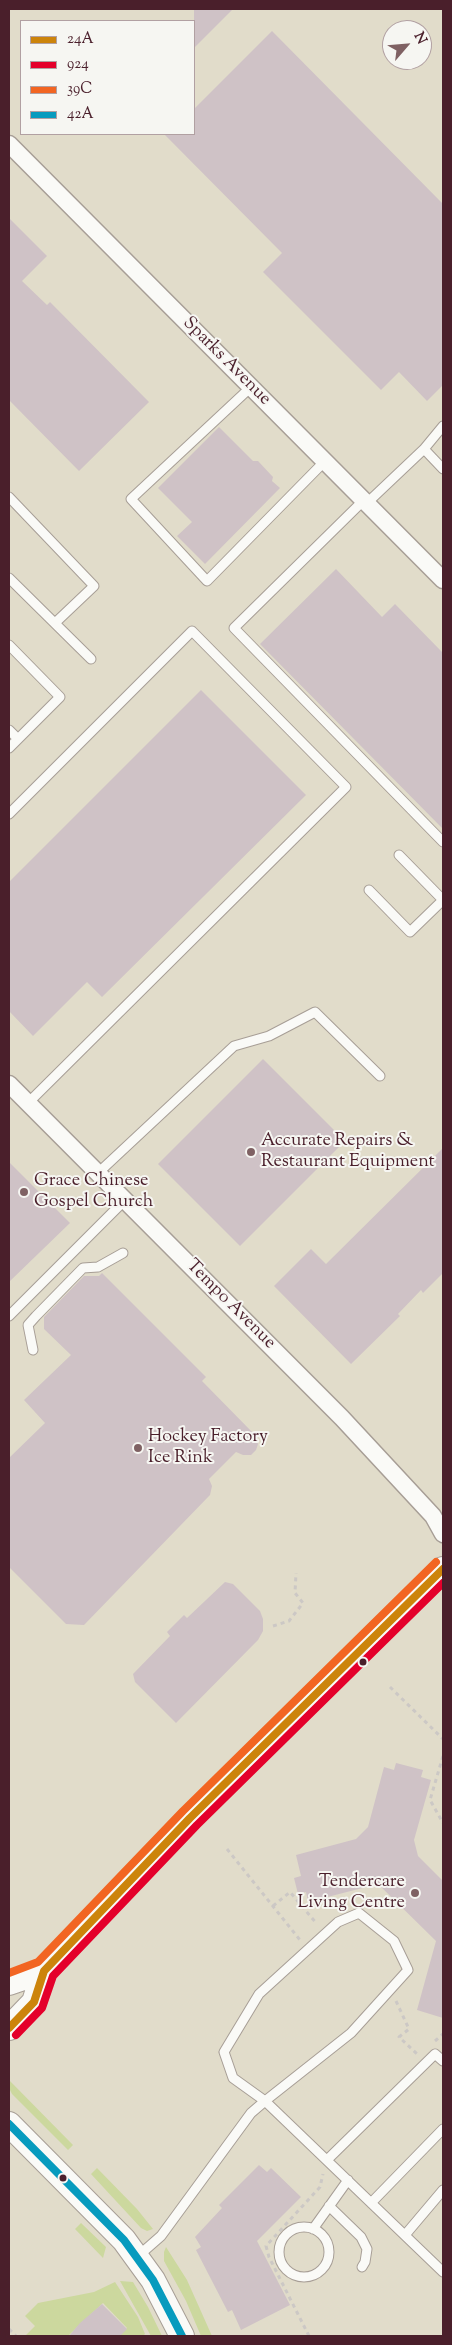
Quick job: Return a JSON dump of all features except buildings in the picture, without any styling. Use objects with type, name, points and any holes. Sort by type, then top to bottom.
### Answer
[{"type":"main road","points":[[9,2028],[34,2002],[44,1971],[190,1818],[443,1569]]},
{"type":"main road","points":[[9,1983],[44,1971]]},
{"type":"main road","points":[[9,2124],[120,2235],[163,2297],[182,2336]]},
{"type":"street","name":"Sparks Avenue","points":[[9,144],[443,580]]},
{"type":"street","name":"Tempo Avenue","points":[[9,1084],[342,1418],[433,1516],[443,1534]]},
{"type":"lane","points":[[251,386],[132,499],[207,581],[325,461]]},
{"type":"lane","points":[[443,426],[424,449],[234,628],[443,842]]},
{"type":"lane","points":[[424,449],[443,469]]},
{"type":"lane","points":[[9,497],[94,586],[55,623]]},
{"type":"lane","points":[[9,578],[91,658]]},
{"type":"lane","points":[[9,814],[192,631],[346,787],[28,1103]]},
{"type":"lane","points":[[9,645],[60,697],[9,748]]},
{"type":"lane","points":[[9,730],[18,739]]},
{"type":"lane","points":[[369,890],[410,932],[443,900],[399,855]]},
{"type":"lane","points":[[98,1173],[234,1046],[269,1036],[315,1012],[380,1076]]},
{"type":"lane","points":[[9,1316],[125,1200]]},
{"type":"lane","points":[[33,1350],[28,1325],[36,1316],[83,1268],[98,1267],[123,1253]]},
{"type":"lane","points":[[137,2257],[161,2236],[251,2112],[265,2101],[351,2033],[408,1970],[394,1941],[359,1913],[338,1922],[259,1994],[224,2052],[233,2078],[265,2101],[443,2272]]},
{"type":"lane","points":[[327,2160],[435,2054],[443,2061]]},
{"type":"lane","points":[[371,2203],[443,2129]]},
{"type":"lane","points":[[313,2229],[348,2180]]},
{"type":"lane","points":[[405,2235],[443,2190]]},
{"type":"lane","points":[[329,2206],[361,2237],[367,2249],[365,2262],[362,2267]]},
{"type":"lane","points":[[306,2227],[313,2229],[326,2241],[329,2249],[329,2258],[320,2272],[303,2278],[295,2276],[288,2272],[280,2258],[281,2243],[291,2231],[306,2227]]},
{"type":"path","points":[[273,1626],[289,1621],[303,1603],[295,1593],[296,1573]]},
{"type":"path","points":[[390,1687],[443,1740]]},
{"type":"path","points":[[443,1756],[430,1800],[443,1823]]},
{"type":"path","points":[[227,1849],[308,1950]]},
{"type":"path","points":[[273,1906],[290,1892],[317,1924]]},
{"type":"path","points":[[390,1990],[409,2029],[399,2037],[419,2055],[425,2050]]},
{"type":"path","points":[[431,2045],[443,2034]]},
{"type":"path","points":[[309,2336],[269,2257],[266,2246],[320,2187],[323,2174],[320,2168]]},
{"type":"path","points":[[9,2329],[16,2336]]},
{"type":"green space","points":[[9,2080],[73,2145],[68,2150],[12,2094],[9,2088]]},
{"type":"green space","points":[[97,2168],[137,2209],[153,2229],[147,2231],[141,2228],[91,2174]]},
{"type":"green space","points":[[81,2223],[106,2247],[103,2258],[75,2229]]},
{"type":"green space","points":[[166,2247],[187,2280],[212,2336],[201,2336],[186,2301],[164,2261]]},
{"type":"green space","points":[[120,2281],[133,2282],[162,2336],[151,2336]]},
{"type":"green space","points":[[115,2282],[138,2317],[145,2334],[143,2336],[119,2336],[127,2328],[103,2303],[68,2336],[25,2336],[35,2326],[25,2316],[38,2303],[94,2292]]},
{"type":"transit line","name":"39C","points":[[9,1973],[38,1962],[183,1811],[436,1562]]},
{"type":"transit line","name":"24A","points":[[9,2028],[34,2002],[44,1971],[190,1818],[443,1569]]},
{"type":"transit line","name":"924","points":[[16,2035],[42,2008],[53,1976],[197,1825],[443,1583]]},
{"type":"transit line","name":"42A","points":[[9,2124],[124,2240],[153,2280],[182,2336]]},
{"type":"place","name":"Accurate Repairs & Restaurant Equipment","points":[[251,1152]]},
{"type":"place","name":"Grace Chinese Gospel Church","points":[[24,1192]]},
{"type":"place","name":"Hockey Factory Ice Rink","points":[[138,1448]]},
{"type":"place","name":"Tendercare Living Centre","points":[[415,1893]]}]
